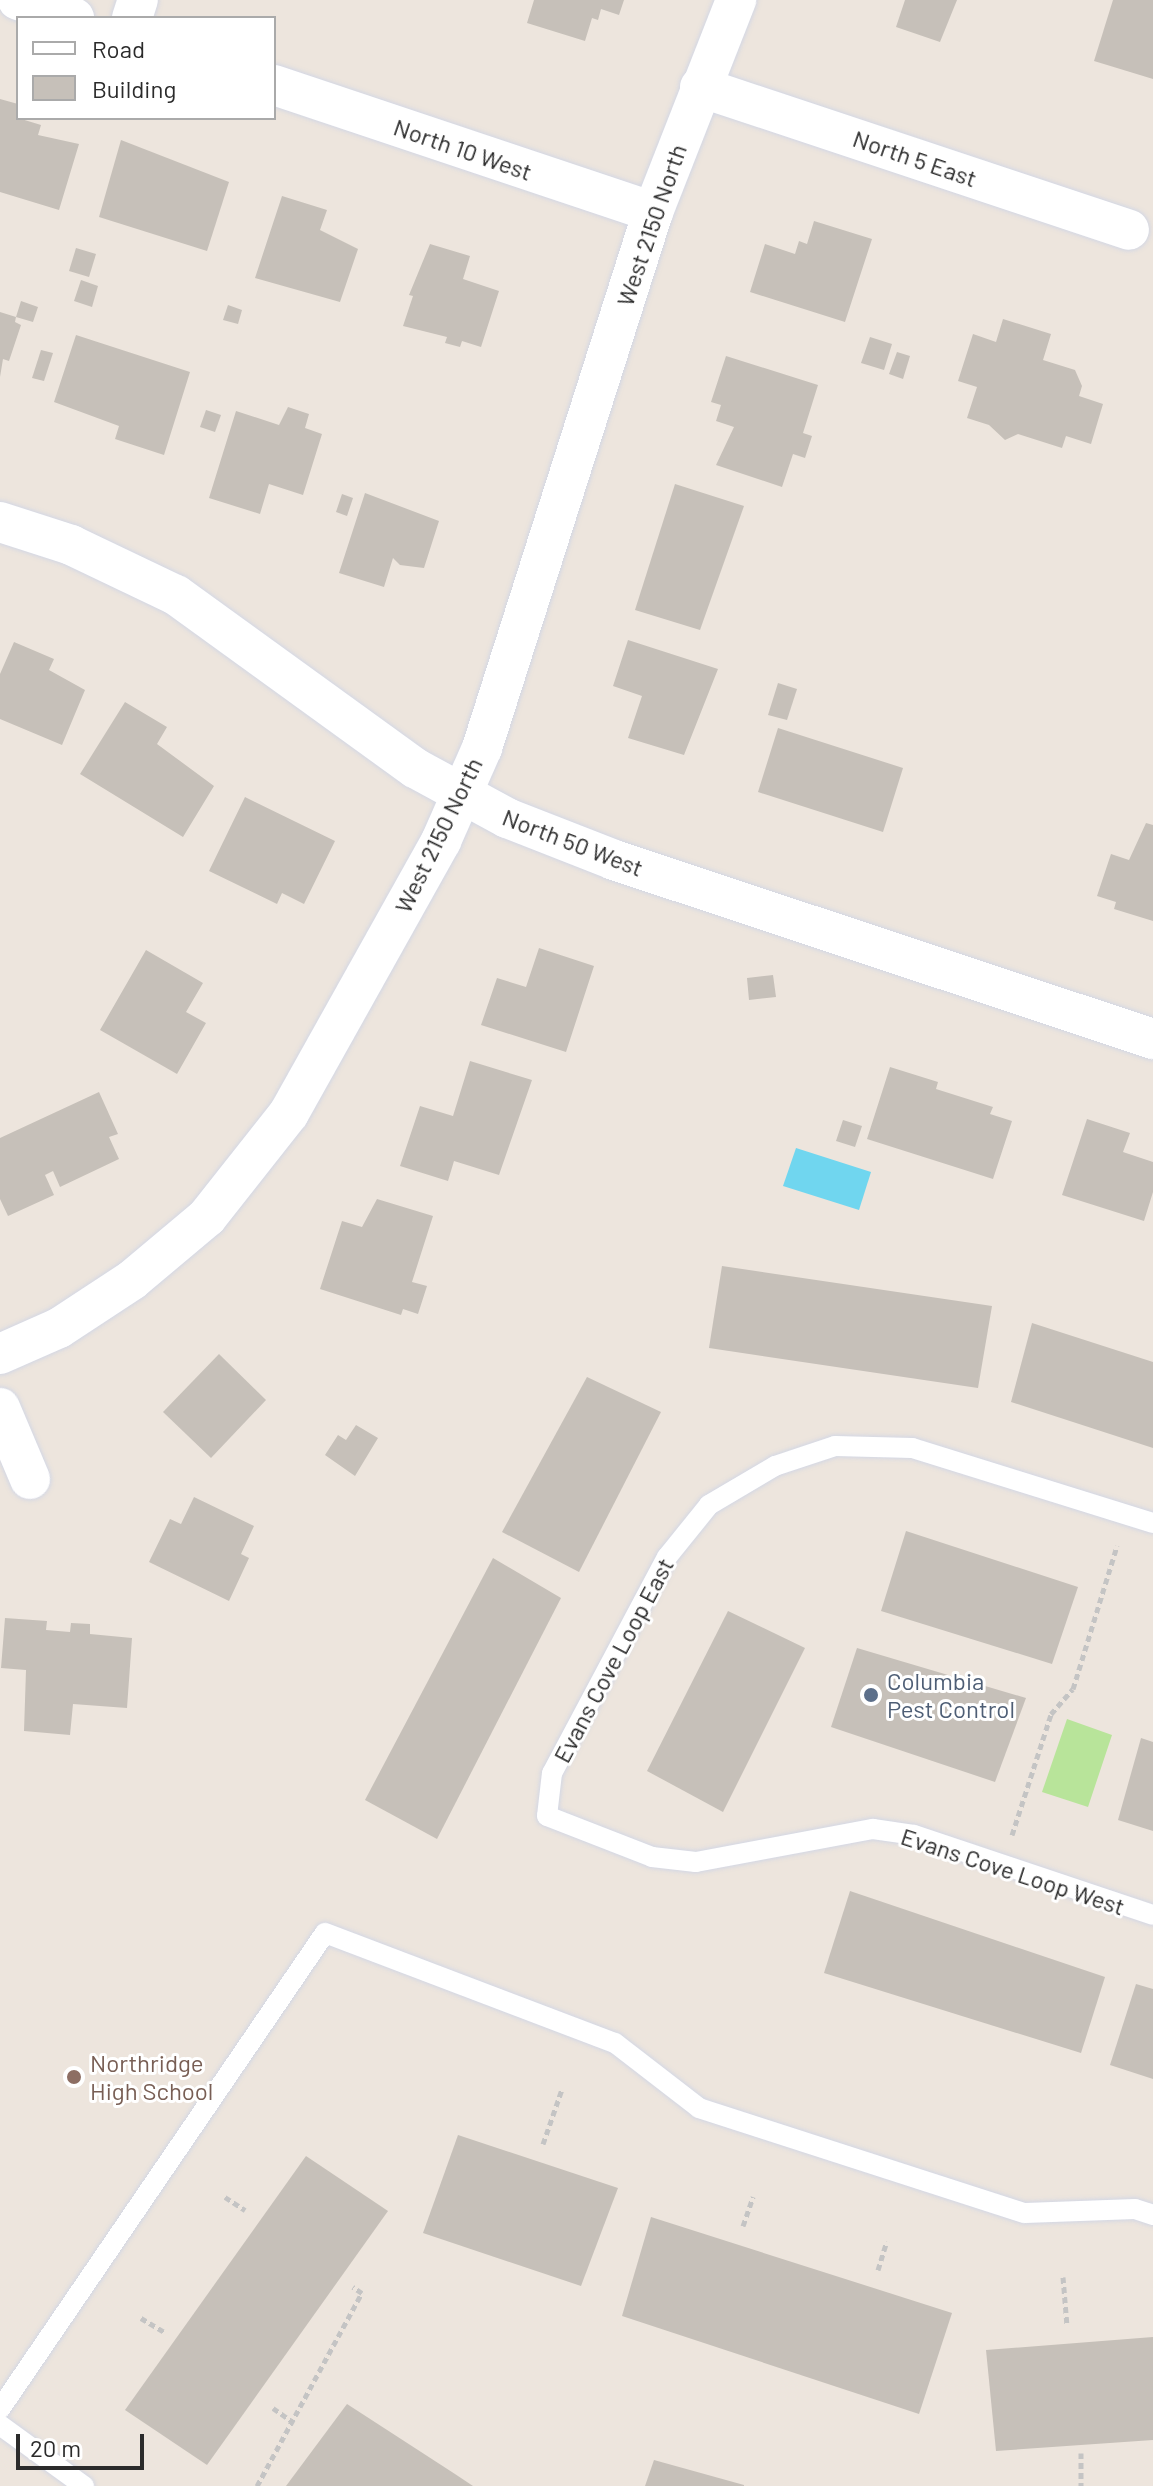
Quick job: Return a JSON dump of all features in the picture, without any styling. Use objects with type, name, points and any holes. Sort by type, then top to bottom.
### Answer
[{"type":"street","points":[[18,0],[68,16]]},
{"type":"street","name":"West 2150 North","points":[[0,1354],[59,1328],[132,1280],[207,1217],[289,1113],[464,796],[653,212],[736,0]]},
{"type":"street","name":"North 10 West","points":[[276,86],[653,212]]},
{"type":"street","name":"North 5 East","points":[[700,87],[1129,230]]},
{"type":"street","name":"North 50 West","points":[[0,522],[71,545],[176,595],[415,768],[464,796],[614,860],[1153,1039]]},
{"type":"street","points":[[0,1408],[30,1479]]},
{"type":"lane","name":"Evans Cove Loop East","points":[[547,1816],[552,1773],[667,1557],[709,1505],[775,1466],[835,1446],[912,1448],[1153,1523]]},
{"type":"lane","name":"Evans Cove Loop West","points":[[547,1816],[652,1857],[696,1862],[873,1829],[914,1835],[1153,1915]]},
{"type":"lane","points":[[0,2409],[325,1933],[615,2043],[699,2108],[1025,2213],[1135,2209],[1153,2215]]},
{"type":"lane","points":[[0,2425],[84,2486]]},
{"type":"path","points":[[1012,1835],[1051,1714],[1073,1689],[1117,1546]]},
{"type":"path","points":[[543,2144],[562,2089]]},
{"type":"path","points":[[225,2197],[245,2210]]},
{"type":"path","points":[[743,2226],[753,2197]]},
{"type":"path","points":[[878,2270],[887,2241]]},
{"type":"path","points":[[1063,2277],[1067,2326]]},
{"type":"path","points":[[257,2486],[362,2293],[353,2287]]},
{"type":"path","points":[[141,2318],[164,2332]]},
{"type":"path","points":[[273,2408],[293,2422]]},
{"type":"path","points":[[1081,2453],[1081,2486]]},
{"type":"green space","points":[[1067,1719],[1112,1735],[1088,1807],[1042,1792]]},
{"type":"water","points":[[796,1148],[871,1172],[859,1210],[783,1186]]},
{"type":"building","points":[[534,0],[624,0],[619,15],[601,9],[598,20],[592,18],[585,41],[527,23]]},
{"type":"building","points":[[905,0],[957,0],[940,42],[896,27]]},
{"type":"building","points":[[1113,0],[1153,0],[1153,79],[1094,61]]},
{"type":"building","points":[[0,99],[16,103],[16,120],[41,125],[38,135],[79,144],[59,210],[0,192]]},
{"type":"building","points":[[121,140],[229,182],[207,251],[99,217]]},
{"type":"building","points":[[282,196],[327,210],[320,230],[358,249],[340,302],[255,278]]},
{"type":"building","points":[[814,221],[872,239],[845,322],[750,292],[765,244],[795,254],[799,241],[807,244]]},
{"type":"building","points":[[430,244],[470,256],[463,279],[499,291],[481,347],[462,341],[460,347],[445,343],[447,337],[403,326],[413,296],[409,295]]},
{"type":"building","points":[[76,248],[96,254],[89,277],[69,271]]},
{"type":"building","points":[[81,280],[98,286],[92,307],[74,301]]},
{"type":"building","points":[[21,301],[38,307],[33,322],[16,317]]},
{"type":"building","points":[[228,305],[242,310],[238,324],[223,320]]},
{"type":"building","points":[[0,312],[16,317],[15,322],[21,325],[9,361],[3,359],[0,377]]},
{"type":"building","points":[[1003,319],[1051,334],[1043,360],[1075,370],[1082,386],[1079,396],[1103,404],[1091,444],[1066,436],[1062,448],[1018,434],[1005,440],[989,425],[967,418],[977,387],[958,381],[973,334],[996,342]]},
{"type":"building","points":[[76,335],[190,372],[164,455],[115,439],[119,426],[54,402]]},
{"type":"building","points":[[870,337],[892,344],[884,370],[861,363]]},
{"type":"building","points":[[41,350],[53,353],[44,381],[32,378]]},
{"type":"building","points":[[897,352],[910,356],[903,379],[889,374]]},
{"type":"building","points":[[726,356],[818,385],[803,433],[812,436],[805,458],[793,454],[782,487],[716,465],[734,427],[716,421],[721,405],[711,402]]},
{"type":"building","points":[[288,407],[309,414],[305,428],[322,434],[303,495],[269,484],[260,514],[209,498],[236,411],[279,425]]},
{"type":"building","points":[[206,410],[221,415],[215,432],[200,427]]},
{"type":"building","points":[[675,484],[744,506],[700,630],[635,610]]},
{"type":"building","points":[[365,493],[439,521],[424,568],[400,565],[393,558],[384,587],[339,573]]},
{"type":"building","points":[[342,494],[353,498],[347,516],[336,512]]},
{"type":"building","points":[[628,640],[718,669],[684,755],[628,738],[642,696],[613,686]]},
{"type":"building","points":[[14,642],[54,659],[49,670],[85,690],[62,745],[0,719],[0,674]]},
{"type":"building","points":[[778,683],[797,689],[787,720],[768,715]]},
{"type":"building","points":[[125,702],[167,727],[157,744],[214,786],[183,837],[80,774]]},
{"type":"building","points":[[778,728],[903,768],[883,832],[758,792]]},
{"type":"building","points":[[245,797],[335,841],[304,904],[282,893],[277,904],[209,871]]},
{"type":"building","points":[[1146,823],[1153,825],[1153,921],[1114,909],[1116,902],[1097,896],[1111,854],[1129,860]]},
{"type":"building","points":[[539,948],[594,966],[566,1052],[481,1025],[497,978],[526,987]]},
{"type":"building","points":[[146,950],[203,983],[186,1012],[206,1023],[177,1074],[100,1030]]},
{"type":"building","points":[[773,975],[776,997],[749,1000],[747,978]]},
{"type":"building","points":[[470,1061],[532,1080],[499,1175],[454,1161],[448,1181],[400,1166],[420,1106],[453,1116]]},
{"type":"building","points":[[890,1067],[938,1082],[936,1089],[993,1107],[990,1114],[1012,1121],[993,1179],[867,1139]]},
{"type":"building","points":[[99,1092],[118,1134],[109,1137],[119,1159],[60,1187],[53,1171],[45,1175],[54,1195],[8,1216],[0,1199],[0,1138]]},
{"type":"building","points":[[1087,1119],[1130,1133],[1123,1152],[1153,1162],[1153,1192],[1144,1221],[1062,1195]]},
{"type":"building","points":[[843,1120],[862,1126],[855,1147],[836,1141]]},
{"type":"building","points":[[377,1199],[433,1216],[412,1282],[427,1286],[418,1314],[403,1309],[401,1315],[320,1289],[342,1221],[362,1227]]},
{"type":"building","points":[[722,1266],[992,1306],[978,1388],[709,1348]]},
{"type":"building","points":[[1032,1323],[1153,1362],[1153,1448],[1011,1402]]},
{"type":"building","points":[[219,1354],[266,1400],[211,1458],[163,1412]]},
{"type":"building","points":[[587,1377],[661,1412],[579,1572],[502,1532]]},
{"type":"building","points":[[356,1425],[378,1438],[355,1476],[325,1455],[338,1435],[346,1440]]},
{"type":"building","points":[[194,1497],[254,1526],[241,1554],[249,1558],[229,1601],[149,1562],[170,1519],[181,1524]]},
{"type":"building","points":[[906,1531],[1078,1587],[1052,1664],[881,1611]]},
{"type":"building","points":[[493,1558],[561,1598],[437,1839],[365,1800]]},
{"type":"building","points":[[728,1611],[805,1648],[723,1812],[647,1771]]},
{"type":"building","points":[[5,1618],[47,1621],[46,1630],[70,1632],[71,1623],[90,1624],[90,1634],[132,1638],[127,1708],[73,1704],[70,1735],[24,1731],[26,1670],[1,1668]]},
{"type":"building","points":[[857,1648],[1026,1698],[995,1782],[831,1727]]},
{"type":"building","points":[[1141,1738],[1153,1742],[1153,1831],[1118,1820]]},
{"type":"building","points":[[850,1891],[1105,1977],[1081,2053],[824,1973]]},
{"type":"building","points":[[1136,1984],[1153,1989],[1153,2079],[1110,2065]]},
{"type":"building","points":[[458,2135],[618,2188],[581,2286],[423,2233]]},
{"type":"building","points":[[306,2156],[388,2211],[207,2465],[125,2410]]},
{"type":"building","points":[[651,2217],[952,2313],[919,2414],[622,2316]]},
{"type":"building","points":[[1153,2337],[1153,2440],[996,2451],[986,2350]]},
{"type":"building","points":[[347,2404],[455,2474],[473,2486],[286,2486]]},
{"type":"building","points":[[654,2460],[744,2485],[744,2486],[645,2486]]},
{"type":"place","name":"Columbia Pest Control","points":[[871,1695]]},
{"type":"place","name":"Northridge High School","points":[[74,2077]]}]
